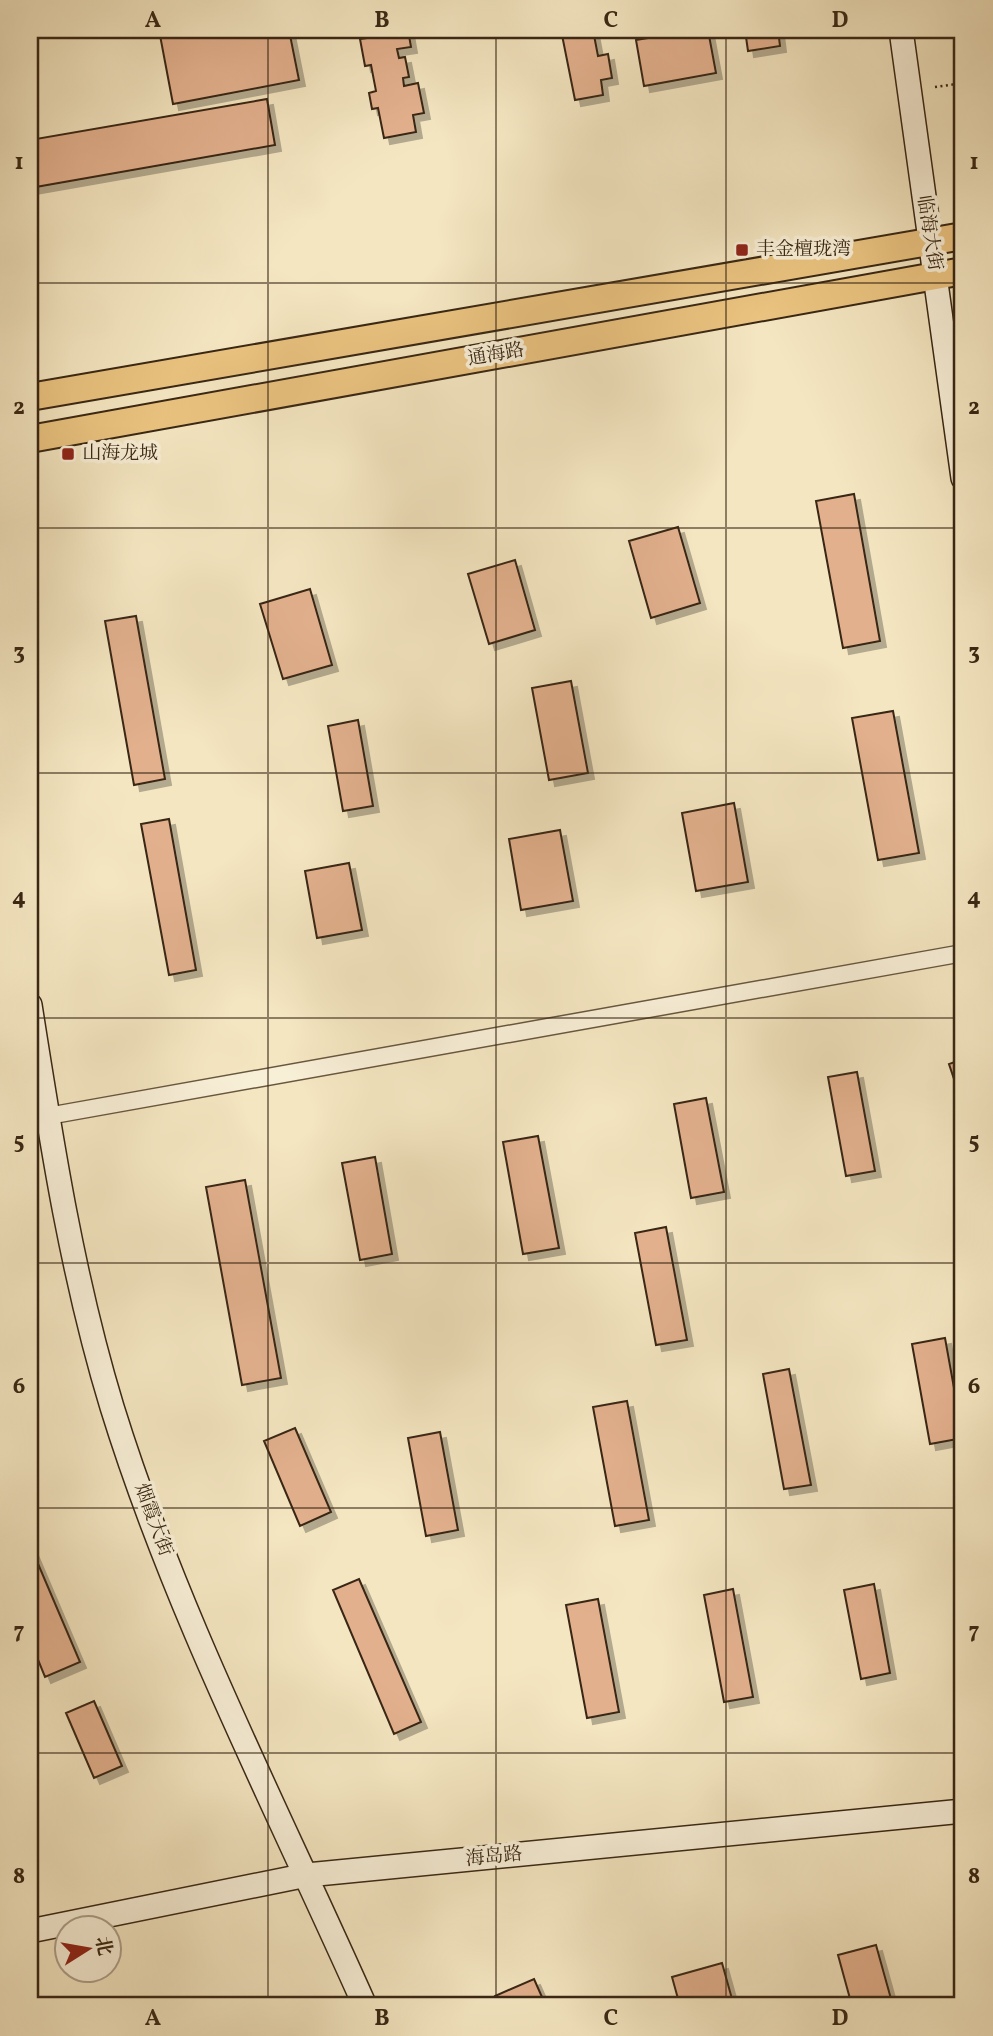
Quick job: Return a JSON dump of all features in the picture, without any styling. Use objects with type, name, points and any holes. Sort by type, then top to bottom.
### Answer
[{"type":"main road","name":"通海路","points":[[30,397],[963,236]]},
{"type":"main road","name":"通海路","points":[[30,439],[963,271]]},
{"type":"street","name":"临海大街","points":[[901,30],[963,478]]},
{"type":"street","points":[[48,1116],[963,953]]},
{"type":"street","name":"烟霞大街","points":[[30,1004],[61,1198],[112,1406],[180,1595],[365,2006]]},
{"type":"street","name":"海岛路","points":[[30,1931],[307,1875],[963,1811]]},
{"type":"path","points":[[935,86],[963,83]]},
{"type":"building","points":[[159,30],[289,30],[299,80],[173,104]]},
{"type":"building","points":[[366,30],[408,30],[411,47],[397,49],[399,58],[405,57],[409,77],[403,78],[404,86],[418,83],[424,113],[413,115],[416,132],[384,138],[378,108],[372,109],[369,93],[376,91],[371,65],[365,66],[360,39],[368,38]]},
{"type":"building","points":[[561,30],[593,30],[598,56],[608,54],[612,78],[601,80],[603,95],[575,100]]},
{"type":"building","points":[[708,30],[716,73],[644,86],[636,40]]},
{"type":"building","points":[[745,30],[778,30],[780,46],[748,51]]},
{"type":"building","points":[[267,99],[275,145],[30,188],[30,140]]},
{"type":"building","points":[[854,494],[880,641],[843,648],[816,501]]},
{"type":"building","points":[[678,527],[700,603],[651,618],[629,541]]},
{"type":"building","points":[[515,560],[535,630],[489,644],[468,574]]},
{"type":"building","points":[[310,589],[332,665],[283,679],[260,604]]},
{"type":"building","points":[[136,616],[165,779],[134,785],[105,621]]},
{"type":"building","points":[[571,681],[588,773],[549,780],[532,688]]},
{"type":"building","points":[[893,711],[919,853],[878,860],[852,718]]},
{"type":"building","points":[[358,720],[373,806],[343,811],[328,726]]},
{"type":"building","points":[[734,803],[748,882],[696,891],[682,813]]},
{"type":"building","points":[[169,819],[196,970],[169,975],[141,824]]},
{"type":"building","points":[[560,830],[573,901],[521,910],[509,839]]},
{"type":"building","points":[[349,863],[362,930],[317,938],[305,871]]},
{"type":"building","points":[[963,1059],[963,1106],[949,1064]]},
{"type":"building","points":[[857,1072],[875,1171],[846,1176],[828,1077]]},
{"type":"building","points":[[706,1098],[724,1192],[691,1198],[674,1104]]},
{"type":"building","points":[[538,1136],[559,1248],[523,1254],[503,1142]]},
{"type":"building","points":[[375,1157],[392,1254],[360,1260],[342,1163]]},
{"type":"building","points":[[245,1180],[281,1378],[242,1385],[206,1187]]},
{"type":"building","points":[[666,1227],[687,1340],[656,1345],[635,1233]]},
{"type":"building","points":[[945,1338],[963,1438],[930,1444],[912,1344]]},
{"type":"building","points":[[789,1369],[811,1485],[784,1489],[763,1374]]},
{"type":"building","points":[[627,1401],[649,1520],[615,1526],[593,1407]]},
{"type":"building","points":[[295,1428],[331,1512],[300,1526],[264,1441]]},
{"type":"building","points":[[440,1432],[458,1530],[426,1536],[408,1438]]},
{"type":"building","points":[[30,1545],[80,1662],[45,1677],[30,1640]]},
{"type":"building","points":[[359,1579],[421,1722],[394,1734],[333,1590]]},
{"type":"building","points":[[874,1584],[890,1673],[861,1679],[844,1590]]},
{"type":"building","points":[[733,1589],[753,1697],[724,1702],[704,1595]]},
{"type":"building","points":[[598,1599],[619,1712],[587,1718],[566,1605]]},
{"type":"building","points":[[94,1701],[122,1766],[94,1778],[66,1713]]},
{"type":"building","points":[[876,1945],[893,2006],[852,2006],[838,1955]]},
{"type":"building","points":[[722,1963],[734,2006],[680,2006],[672,1977]]},
{"type":"building","points":[[534,1979],[546,2006],[499,2006],[495,1996]]},
{"type":"place","name":"丰金檀珑湾","points":[[742,250]]},
{"type":"place","name":"山海龙城","points":[[68,454]]}]
